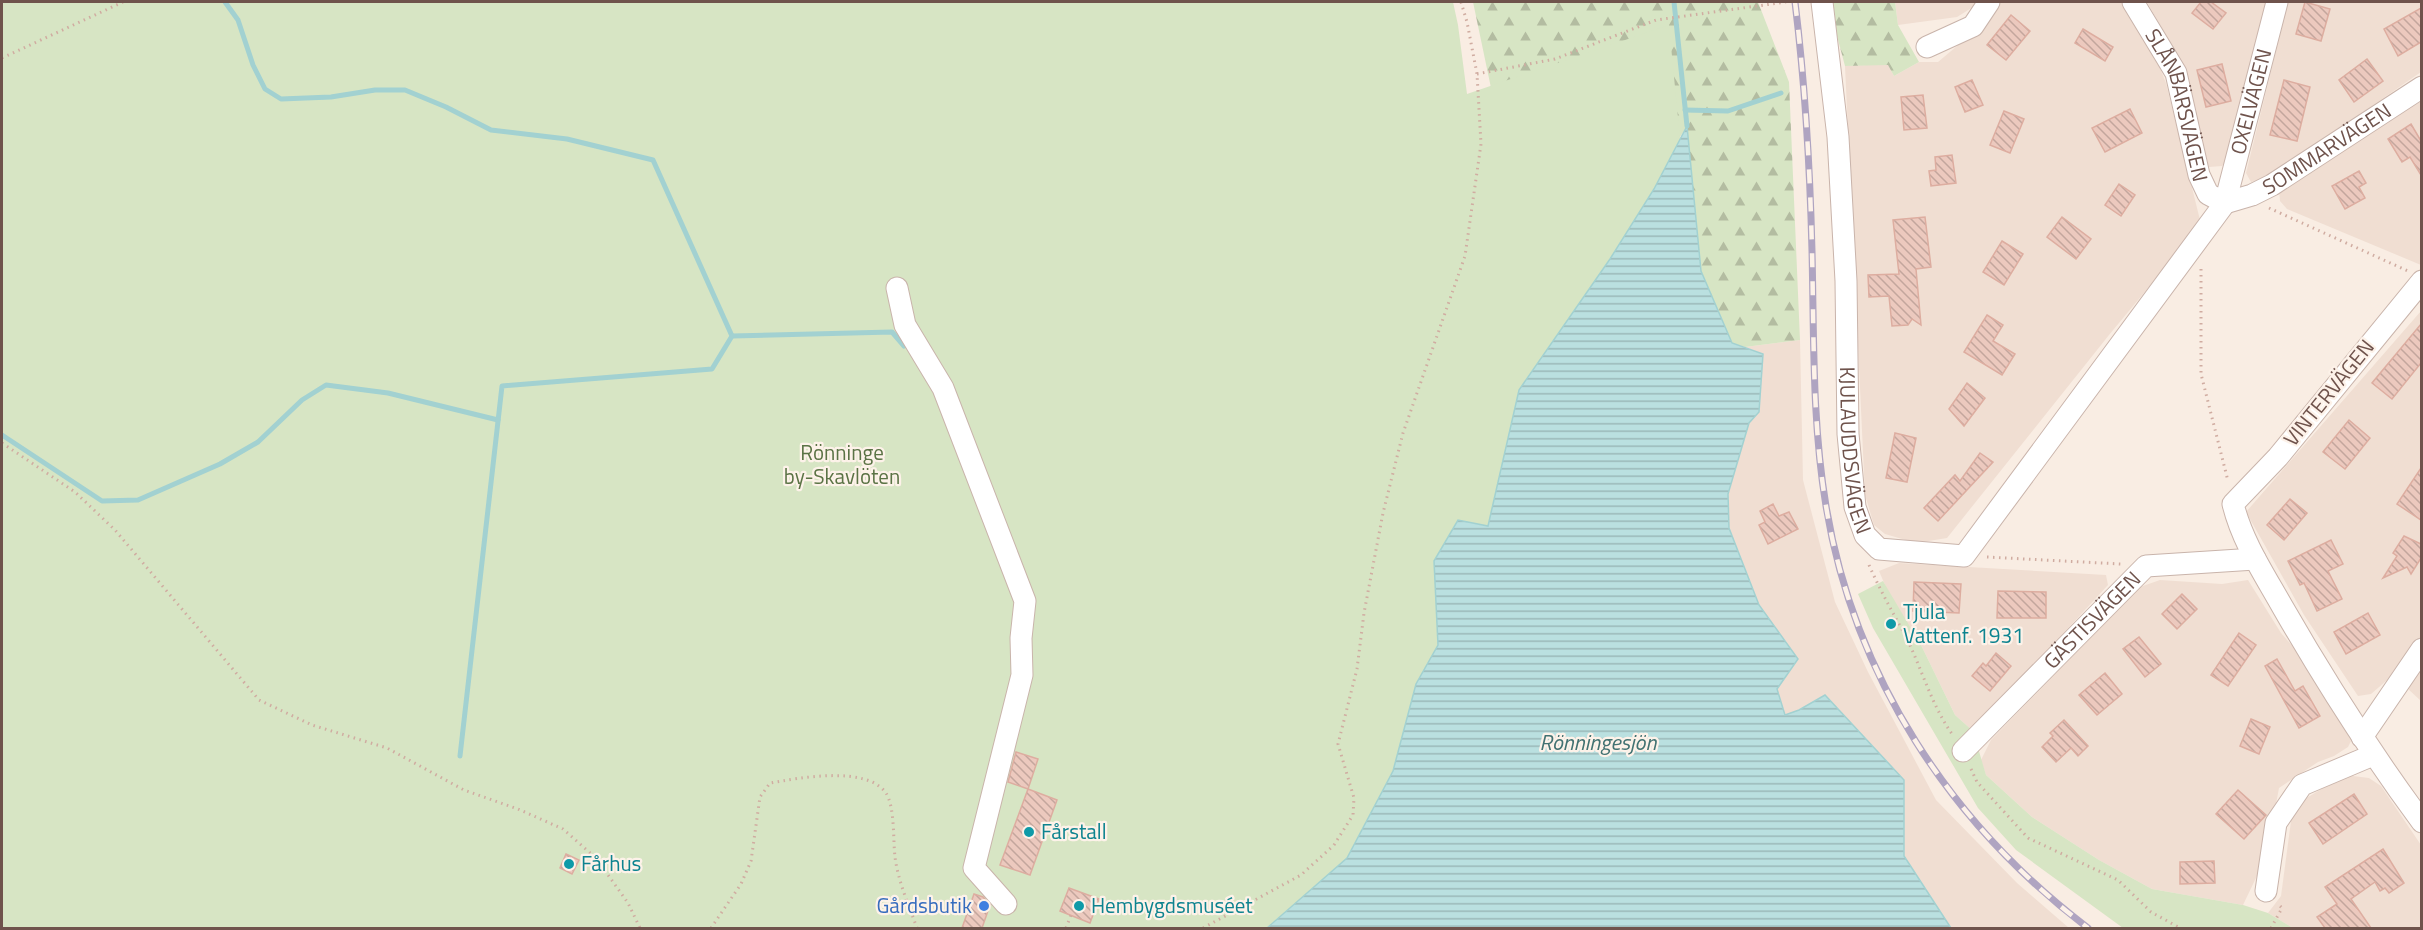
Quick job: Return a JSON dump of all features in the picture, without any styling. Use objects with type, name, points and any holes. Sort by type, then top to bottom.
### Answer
[{"type":"street","name":"KJULAUDDSVÄGEN","points":[[1822,2],[1839,159],[1846,281],[1848,434],[1855,507],[1864,534],[1879,549],[1964,556]]},
{"type":"street","points":[[1927,47],[1973,26],[1989,2]]},
{"type":"street","name":"SLÅNBÄRSVÄGEN","points":[[2133,2],[2176,73],[2199,174],[2208,194],[2225,203]]},
{"type":"street","name":"OXELVÄGEN","points":[[2225,203],[2277,2]]},
{"type":"street","name":"SOMMARVÄGEN","points":[[2225,203],[2252,195],[2272,185],[2421,87]]},
{"type":"street","points":[[1964,556],[2225,203]]},
{"type":"street","name":"VINTERVÄGEN","points":[[2233,504],[2278,457],[2421,281]]},
{"type":"street","points":[[897,288],[905,325],[943,388],[1025,601],[1021,638],[1022,675],[974,868],[1006,904]]},
{"type":"street","points":[[2233,504],[2237,520],[2255,559],[2304,645],[2367,746],[2421,822]]},
{"type":"street","name":"GÄSTISVÄGEN","points":[[1963,751],[2146,566],[2255,559]]},
{"type":"street","points":[[2266,891],[2276,824],[2302,785],[2367,746],[2421,649]]},
{"type":"path","points":[[2,58],[123,2]]},
{"type":"path","points":[[1203,928],[1301,875],[1334,845],[1353,815],[1354,798],[1338,744],[1357,669],[1364,613],[1381,524],[1403,434],[1465,256],[1481,144],[1477,74],[1461,2]]},
{"type":"path","points":[[1477,74],[1556,59],[1656,20],[1786,2]]},
{"type":"path","points":[[2252,195],[2261,204],[2407,270],[2421,281]]},
{"type":"path","points":[[2201,269],[2201,374],[2233,504]]},
{"type":"path","points":[[2,443],[75,492],[115,530],[259,700],[312,725],[387,748],[464,790],[518,809],[563,829],[596,858],[628,903],[640,928]]},
{"type":"path","points":[[1864,534],[1865,556],[1881,593],[1906,637],[1940,716],[1963,751],[1977,782],[2028,838],[2118,880],[2151,912],[2180,928]]},
{"type":"path","points":[[1964,556],[2146,566]]},
{"type":"path","points":[[711,928],[741,884],[751,861],[760,797],[770,783],[807,777],[857,777],[873,783],[886,794],[894,824],[895,858],[916,928]]},
{"type":"path","points":[[1066,928],[1071,915]]},
{"type":"shaded area","points":[[1895,2],[1981,2],[1957,17],[1898,25]]},
{"type":"shaded area","points":[[2001,2],[2121,2],[2150,43],[2166,83],[2200,220],[2192,235],[1947,538],[1916,543],[1885,534],[1874,525],[1865,495],[1845,66],[1888,64],[1894,76],[1919,62],[1938,62],[1982,25]]},
{"type":"shaded area","points":[[2147,2],[2267,2],[2232,153],[2222,166],[2209,167],[2180,60]]},
{"type":"shaded area","points":[[2288,2],[2421,2],[2421,72],[2271,176],[2251,182],[2246,173]]},
{"type":"shaded area","points":[[2421,101],[2421,265],[2287,209],[2280,201],[2279,190]]},
{"type":"shaded area","points":[[2421,311],[2421,701],[2393,675],[2371,694],[2358,696],[2304,615],[2246,512]]},
{"type":"shaded area","points":[[1800,340],[1803,480],[1835,602],[1868,672],[1936,800],[2017,883],[2069,928],[1951,928],[1904,856],[1904,780],[1825,695],[1785,715],[1777,689],[1797,659],[1759,605],[1729,528],[1728,494],[1749,423],[1759,412],[1763,354],[1745,347]]},
{"type":"shaded area","points":[[1899,563],[2106,575],[2108,585],[1973,731],[1955,715],[1922,647],[1888,592],[1879,571]]},
{"type":"shaded area","points":[[2160,580],[2222,584],[2248,580],[2281,633],[2303,658],[2352,739],[2348,747],[2318,762],[2279,788],[2266,857],[2243,905],[2152,889],[2099,860],[2032,817],[1986,775],[1981,760],[1991,740],[2140,587]]},
{"type":"shaded area","points":[[2345,775],[2369,778],[2381,786],[2421,845],[2421,928],[2293,928],[2268,913],[2281,896],[2293,806]]},
{"type":"green space","name":"Rönninge by-Skavlöten","points":[[2,2],[1453,2],[1467,94],[1669,25],[1683,170],[1441,677],[1317,928],[2,928]]},
{"type":"green space","points":[[1473,2],[1758,2],[1789,82],[1800,340],[1745,347],[1732,343],[1701,271],[1687,127],[1511,373],[1495,107]]},
{"type":"green space","points":[[1828,2],[1895,2],[1898,25],[1919,62],[1894,76],[1888,65],[1845,66]]},
{"type":"green space","points":[[1883,581],[1922,647],[1955,715],[1973,731],[1986,775],[2032,817],[2099,860],[2152,889],[2243,905],[2268,913],[2293,928],[2123,928],[2016,850],[1978,808],[1873,628],[1858,594]]},
{"type":"water","name":"Rönningesjön","points":[[1687,126],[1701,271],[1732,343],[1763,354],[1759,412],[1749,423],[1728,494],[1729,528],[1759,605],[1798,659],[1777,689],[1785,715],[1825,695],[1904,780],[1904,856],[1951,928],[1267,928],[1347,858],[1393,771],[1416,684],[1438,645],[1434,561],[1458,520],[1488,526],[1519,390],[1610,259],[1654,189]]},
{"type":"building","points":[[2201,2],[2211,2],[2226,13],[2213,29],[2192,13]]},
{"type":"building","points":[[2305,2],[2330,9],[2321,41],[2296,34]]},
{"type":"building","points":[[2421,8],[2421,42],[2398,56],[2384,29]]},
{"type":"building","points":[[2011,15],[2030,31],[2006,60],[1987,45]]},
{"type":"building","points":[[2083,29],[2113,47],[2105,61],[2075,43]]},
{"type":"building","points":[[2367,59],[2383,81],[2354,102],[2339,80]]},
{"type":"building","points":[[2222,64],[2231,101],[2206,107],[2197,70]]},
{"type":"building","points":[[1972,80],[1983,105],[1965,112],[1955,87]]},
{"type":"building","points":[[2284,80],[2310,87],[2297,141],[2270,135]]},
{"type":"building","points":[[1923,95],[1927,128],[1904,130],[1901,97]]},
{"type":"building","points":[[2130,109],[2142,133],[2105,152],[2092,128]]},
{"type":"building","points":[[2004,111],[2024,119],[2010,153],[1990,145]]},
{"type":"building","points":[[2411,124],[2421,141],[2421,175],[2410,157],[2402,162],[2388,139]]},
{"type":"building","points":[[1952,155],[1956,183],[1931,186],[1929,171],[1936,170],[1935,157]]},
{"type":"building","points":[[2359,171],[2366,183],[2359,187],[2365,198],[2345,209],[2332,186]]},
{"type":"building","points":[[2119,184],[2135,195],[2121,216],[2105,205]]},
{"type":"building","points":[[1925,217],[1931,267],[1916,269],[1921,325],[1912,319],[1908,325],[1892,326],[1889,296],[1869,297],[1868,275],[1899,274],[1893,220]]},
{"type":"building","points":[[2062,217],[2091,239],[2076,259],[2047,237]]},
{"type":"building","points":[[2002,241],[2023,254],[2004,285],[1983,272]]},
{"type":"building","points":[[1987,315],[2003,325],[1993,341],[2015,354],[2002,375],[1964,352]]},
{"type":"building","points":[[2421,324],[2421,363],[2392,399],[2372,383]]},
{"type":"building","points":[[1967,383],[1985,398],[1964,426],[1949,409]]},
{"type":"building","points":[[2349,420],[2370,438],[2345,469],[2323,452]]},
{"type":"building","points":[[1895,433],[1916,438],[1907,482],[1886,478]]},
{"type":"building","points":[[1980,453],[1993,462],[1938,521],[1924,508],[1955,475],[1960,481]]},
{"type":"building","points":[[2421,468],[2421,520],[2397,504]]},
{"type":"building","points":[[2290,499],[2307,513],[2284,540],[2267,525]]},
{"type":"building","points":[[1773,504],[1779,516],[1789,512],[1798,529],[1768,544],[1759,525],[1765,522],[1760,511]]},
{"type":"building","points":[[2404,536],[2421,544],[2421,558],[2411,574],[2407,567],[2383,578],[2397,556],[2393,553]]},
{"type":"building","points":[[2331,540],[2343,564],[2328,571],[2342,599],[2317,611],[2304,583],[2300,585],[2288,561]]},
{"type":"building","points":[[1914,582],[1961,584],[1959,613],[1913,611]]},
{"type":"building","points":[[1998,591],[2046,592],[2046,618],[1997,618]]},
{"type":"building","points":[[2182,594],[2197,609],[2177,629],[2162,614]]},
{"type":"building","points":[[2368,613],[2380,635],[2346,654],[2334,632]]},
{"type":"building","points":[[2239,633],[2256,645],[2228,686],[2211,675]]},
{"type":"building","points":[[2139,637],[2161,664],[2145,677],[2123,649]]},
{"type":"building","points":[[1996,653],[2011,666],[1990,691],[1972,676],[1983,663],[1986,666]]},
{"type":"building","points":[[2277,659],[2295,691],[2303,686],[2320,716],[2299,728],[2265,666]]},
{"type":"building","points":[[2105,673],[2122,694],[2097,715],[2079,695]]},
{"type":"building","points":[[2251,719],[2270,727],[2259,754],[2240,746]]},
{"type":"building","points":[[2064,720],[2088,746],[2078,756],[2071,748],[2056,762],[2042,747],[2053,736],[2050,733]]},
{"type":"building","points":[[1016,752],[1038,759],[1028,789],[1008,782]]},
{"type":"building","name":"Fårstall","points":[[1028,789],[1057,800],[1030,875],[1000,865]]},
{"type":"building","points":[[2238,790],[2266,815],[2244,839],[2216,814]]},
{"type":"building","points":[[2354,794],[2367,814],[2323,844],[2309,823]]},
{"type":"building","points":[[2383,849],[2404,883],[2389,893],[2385,888],[2380,891],[2375,882],[2351,899],[2371,928],[2325,928],[2317,917],[2337,904],[2325,887]]},
{"type":"building","name":"Fårhus","points":[[566,854],[579,860],[572,874],[560,868]]},
{"type":"building","points":[[2214,861],[2215,883],[2180,884],[2180,862]]},
{"type":"building","points":[[1069,888],[1099,899],[1090,923],[1060,911]]},
{"type":"building","points":[[974,894],[983,897],[990,905],[982,928],[962,928]]},
{"type":"waterway","points":[[225,2],[238,20],[253,65],[265,89],[281,99],[331,97],[375,90],[405,90],[446,107],[491,130],[567,139],[653,160],[732,336],[892,332],[904,346]]},
{"type":"waterway","points":[[1674,2],[1687,126]]},
{"type":"waterway","points":[[1685,110],[1728,111],[1781,93]]},
{"type":"waterway","points":[[460,756],[502,386],[712,369],[732,336]]},
{"type":"waterway","points":[[2,435],[102,501],[138,500],[220,464],[258,442],[302,400],[326,385],[388,393],[498,420]]},
{"type":"railway","points":[[1795,2],[1808,157],[1818,443],[1826,506],[1840,569],[1859,629],[1885,687],[1916,742],[1952,794],[1993,842],[2039,887],[2088,928]]},
{"type":"place","name":"Tjula Vattenf. 1931","points":[[1891,624]]},
{"type":"place","name":"Fårstall","points":[[1029,832]]},
{"type":"place","name":"Fårhus","points":[[569,864]]},
{"type":"place","name":"Gårdsbutik","points":[[984,906]]},
{"type":"place","name":"Hembygdsmuséet","points":[[1079,906]]}]
